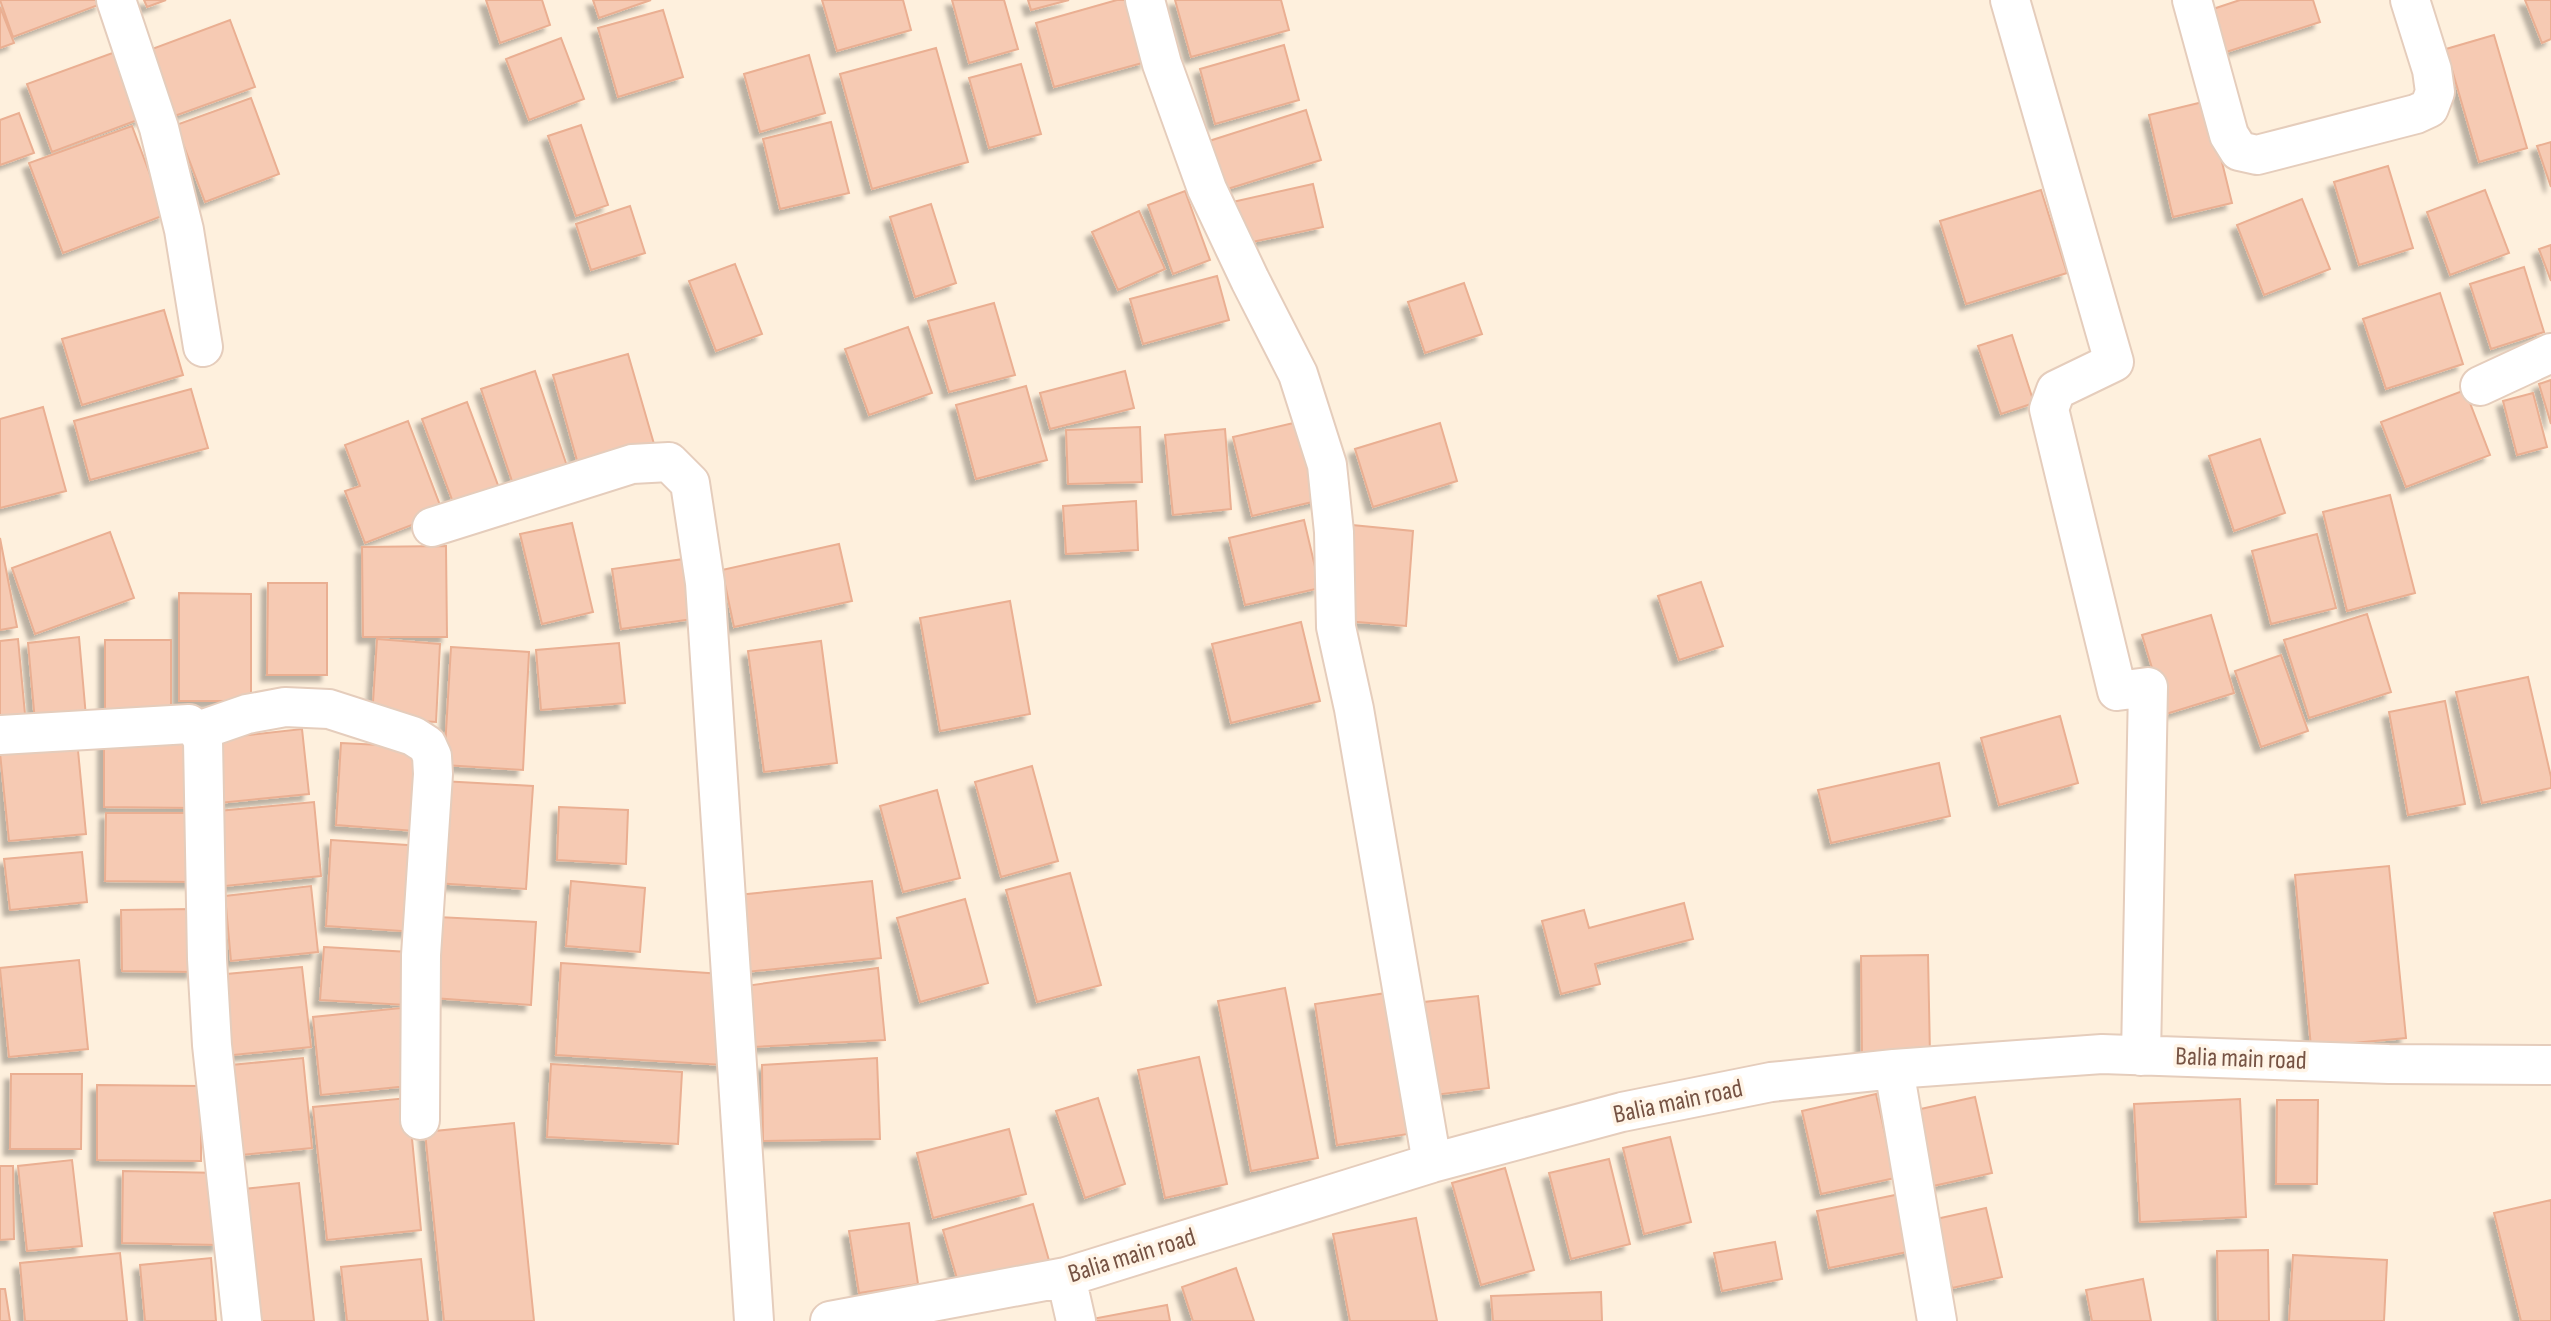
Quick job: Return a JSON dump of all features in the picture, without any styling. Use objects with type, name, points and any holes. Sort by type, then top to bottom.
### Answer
[{"type":"street","points":[[116,0],[159,128],[175,191],[203,347]]},
{"type":"street","points":[[1144,0],[1162,64],[1207,189],[1298,374],[1327,465],[1334,532],[1336,627],[1354,709],[1432,1163]]},
{"type":"street","points":[[2010,0],[2114,362],[2056,390],[2049,409],[2117,691],[2148,687],[2141,1056]]},
{"type":"street","points":[[2192,0],[2229,135],[2239,151],[2257,155],[2416,114],[2429,108],[2435,92],[2432,70],[2410,0]]},
{"type":"street","points":[[2480,386],[2551,354]]},
{"type":"street","points":[[432,527],[632,464],[669,462],[691,483],[705,583],[754,1321]]},
{"type":"street","points":[[198,731],[247,714],[285,707],[328,709],[413,736],[427,745],[432,756],[433,774],[421,955],[420,1120]]},
{"type":"street","points":[[0,735],[189,724],[198,731],[203,741],[207,959],[212,1045],[242,1321]]},
{"type":"street","name":"Balia main road","points":[[830,1321],[1066,1277],[1432,1163],[1635,1109],[1771,1082],[1894,1069],[2102,1054],[2551,1065]]},
{"type":"street","points":[[1894,1069],[1937,1321]]},
{"type":"street","points":[[1066,1277],[1076,1321]]},
{"type":"building","points":[[0,0],[100,0],[101,4],[13,37]]},
{"type":"building","points":[[144,0],[166,0],[147,7]]},
{"type":"building","points":[[486,0],[542,0],[550,25],[500,43]]},
{"type":"building","points":[[593,0],[651,0],[599,18]]},
{"type":"building","points":[[822,0],[903,0],[911,30],[837,51]]},
{"type":"building","points":[[952,0],[1004,0],[1018,49],[969,63]]},
{"type":"building","points":[[1028,0],[1069,0],[1031,10]]},
{"type":"building","points":[[1117,0],[1129,0],[1146,62],[1054,87],[1036,23]]},
{"type":"building","points":[[1175,0],[1281,0],[1289,30],[1191,57]]},
{"type":"building","points":[[2240,0],[2313,0],[2320,22],[2220,54],[2207,11]]},
{"type":"building","points":[[2525,0],[2551,0],[2551,39],[2542,43]]},
{"type":"building","points":[[0,7],[14,43],[0,48]]},
{"type":"building","points":[[663,10],[683,77],[618,97],[598,28]]},
{"type":"building","points":[[230,20],[255,87],[169,118],[144,52]]},
{"type":"building","points":[[2494,35],[2527,148],[2479,162],[2446,49]]},
{"type":"building","points":[[561,38],[584,99],[529,120],[506,59]]},
{"type":"building","points":[[1284,45],[1299,100],[1215,124],[1200,69]]},
{"type":"building","points":[[936,48],[968,162],[872,189],[840,74]]},
{"type":"building","points":[[118,51],[143,118],[52,152],[27,84]]},
{"type":"building","points":[[809,55],[825,113],[760,132],[744,74]]},
{"type":"building","points":[[1021,64],[1041,134],[989,148],[969,78]]},
{"type":"building","points":[[251,98],[279,174],[205,202],[176,125]]},
{"type":"building","points":[[2207,101],[2232,203],[2173,217],[2149,115]]},
{"type":"building","points":[[1306,110],[1321,160],[1221,191],[1206,142]]},
{"type":"building","points":[[19,113],[34,153],[0,165],[0,120]]},
{"type":"building","points":[[831,122],[849,193],[780,209],[763,139]]},
{"type":"building","points":[[581,125],[608,205],[576,216],[548,136]]},
{"type":"building","points":[[132,126],[165,215],[63,253],[29,163]]},
{"type":"building","points":[[2551,142],[2551,187],[2537,146]]},
{"type":"building","points":[[2388,166],[2413,248],[2359,265],[2334,182]]},
{"type":"building","points":[[1313,184],[1323,227],[1238,245],[1228,203]]},
{"type":"building","points":[[2041,190],[2067,273],[1966,304],[1940,221]]},
{"type":"building","points":[[2485,190],[2509,253],[2450,275],[2427,212]]},
{"type":"building","points":[[1185,191],[1210,260],[1173,274],[1148,205]]},
{"type":"building","points":[[2302,199],[2330,269],[2264,295],[2237,225]]},
{"type":"building","points":[[931,204],[956,283],[915,297],[890,217]]},
{"type":"building","points":[[630,206],[645,253],[591,270],[576,224]]},
{"type":"building","points":[[1139,211],[1165,269],[1118,290],[1092,232]]},
{"type":"building","points":[[2551,245],[2551,281],[2539,249]]},
{"type":"building","points":[[735,264],[762,334],[716,351],[689,281]]},
{"type":"building","points":[[2524,267],[2544,332],[2491,349],[2470,284]]},
{"type":"building","points":[[1217,276],[1229,320],[1143,344],[1130,299]]},
{"type":"building","points":[[1464,283],[1482,334],[1425,353],[1408,302]]},
{"type":"building","points":[[2440,293],[2463,364],[2386,389],[2363,319]]},
{"type":"building","points":[[994,303],[1015,375],[949,392],[928,321]]},
{"type":"building","points":[[164,310],[183,375],[82,405],[62,339]]},
{"type":"building","points":[[908,327],[932,393],[869,415],[845,349]]},
{"type":"building","points":[[2012,335],[2034,403],[2001,414],[1978,346]]},
{"type":"building","points":[[628,354],[654,444],[578,464],[553,375]]},
{"type":"building","points":[[535,371],[570,475],[516,493],[481,389]]},
{"type":"building","points":[[1125,371],[1134,408],[1050,429],[1040,393]]},
{"type":"building","points":[[2551,380],[2551,424],[2539,384]]},
{"type":"building","points":[[1026,386],[1047,460],[976,479],[956,405]]},
{"type":"building","points":[[191,389],[208,448],[90,480],[74,421]]},
{"type":"building","points":[[2465,390],[2490,455],[2406,487],[2381,422]]},
{"type":"building","points":[[2533,393],[2547,447],[2517,455],[2503,401]]},
{"type":"building","points":[[467,402],[502,496],[457,513],[422,419]]},
{"type":"building","points":[[43,407],[66,491],[0,508],[0,419]]},
{"type":"building","points":[[408,421],[443,513],[365,543],[345,491],[360,486],[345,445]]},
{"type":"building","points":[[1302,421],[1321,500],[1252,516],[1233,437]]},
{"type":"building","points":[[1440,423],[1457,481],[1373,507],[1355,449]]},
{"type":"building","points":[[1140,427],[1142,482],[1068,484],[1066,430]]},
{"type":"building","points":[[1225,429],[1231,509],[1173,515],[1165,435]]},
{"type":"building","points":[[2260,439],[2285,513],[2234,531],[2209,456]]},
{"type":"building","points":[[2390,495],[2415,593],[2347,611],[2323,512]]},
{"type":"building","points":[[1136,501],[1138,550],[1066,554],[1063,506]]},
{"type":"building","points":[[1304,520],[1320,588],[1245,605],[1229,538]]},
{"type":"building","points":[[572,523],[593,612],[542,624],[520,534]]},
{"type":"building","points":[[1352,525],[1413,531],[1406,626],[1345,621]]},
{"type":"building","points":[[110,532],[134,598],[35,634],[12,568]]},
{"type":"building","points":[[2317,534],[2336,608],[2271,624],[2252,551]]},
{"type":"building","points":[[0,538],[17,627],[0,630]]},
{"type":"building","points":[[839,544],[852,601],[734,627],[722,570]]},
{"type":"building","points":[[446,546],[447,637],[363,637],[362,547]]},
{"type":"building","points":[[684,559],[693,619],[621,629],[612,569]]},
{"type":"building","points":[[1701,582],[1723,646],[1679,660],[1658,596]]},
{"type":"building","points":[[268,583],[327,583],[327,675],[267,675]]},
{"type":"building","points":[[179,593],[251,594],[251,701],[179,701]]},
{"type":"building","points":[[1010,601],[1030,714],[940,731],[920,618]]},
{"type":"building","points":[[2367,614],[2391,692],[2309,718],[2284,640]]},
{"type":"building","points":[[2211,615],[2234,693],[2166,714],[2142,635]]},
{"type":"building","points":[[1301,622],[1320,701],[1231,723],[1212,644]]},
{"type":"building","points":[[79,637],[86,717],[35,722],[28,643]]},
{"type":"building","points":[[18,639],[26,725],[0,727],[0,641]]},
{"type":"building","points":[[377,639],[440,644],[436,722],[372,718]]},
{"type":"building","points":[[105,640],[171,640],[171,718],[105,718]]},
{"type":"building","points":[[821,641],[837,763],[764,772],[748,651]]},
{"type":"building","points":[[619,643],[625,703],[541,710],[536,650]]},
{"type":"building","points":[[451,647],[529,652],[523,770],[444,765]]},
{"type":"building","points":[[2281,655],[2308,731],[2261,747],[2235,671]]},
{"type":"building","points":[[2528,677],[2551,777],[2551,788],[2482,803],[2456,692]]},
{"type":"building","points":[[2445,701],[2465,804],[2408,815],[2389,712]]},
{"type":"building","points":[[2060,716],[2078,783],[1999,805],[1981,738]]},
{"type":"building","points":[[302,729],[309,794],[219,803],[213,739]]},
{"type":"building","points":[[104,733],[195,733],[194,808],[104,807]]},
{"type":"building","points":[[77,740],[86,834],[9,841],[0,753]]},
{"type":"building","points":[[341,743],[420,747],[415,831],[336,825]]},
{"type":"building","points":[[1939,763],[1950,816],[1831,843],[1818,790]]},
{"type":"building","points":[[1032,766],[1058,861],[1001,877],[975,782]]},
{"type":"building","points":[[441,781],[533,786],[526,889],[435,883]]},
{"type":"building","points":[[937,790],[960,878],[903,892],[880,806]]},
{"type":"building","points":[[314,802],[321,876],[225,886],[218,811]]},
{"type":"building","points":[[559,807],[628,810],[626,864],[557,860]]},
{"type":"building","points":[[106,813],[194,813],[194,882],[105,881]]},
{"type":"building","points":[[331,840],[422,846],[417,932],[326,926]]},
{"type":"building","points":[[82,852],[87,902],[10,910],[4,859]]},
{"type":"building","points":[[2389,866],[2406,1038],[2311,1047],[2295,875]]},
{"type":"building","points":[[1070,873],[1101,985],[1037,1002],[1006,890]]},
{"type":"building","points":[[571,881],[645,888],[640,952],[566,946]]},
{"type":"building","points":[[872,881],[881,958],[746,972],[738,895]]},
{"type":"building","points":[[311,886],[318,952],[231,961],[225,896]]},
{"type":"building","points":[[965,899],[988,983],[920,1002],[897,918]]},
{"type":"building","points":[[1684,903],[1693,939],[1595,964],[1600,984],[1561,994],[1542,921],[1584,910],[1589,928]]},
{"type":"building","points":[[193,909],[193,972],[122,971],[121,910]]},
{"type":"building","points":[[437,917],[536,922],[531,1005],[433,998]]},
{"type":"building","points":[[324,947],[409,952],[406,1005],[320,1000]]},
{"type":"building","points":[[1928,955],[1930,1056],[1862,1057],[1861,956]]},
{"type":"building","points":[[79,960],[88,1049],[9,1057],[0,968]]},
{"type":"building","points":[[561,963],[722,974],[724,1065],[556,1055]]},
{"type":"building","points":[[302,967],[311,1047],[224,1056],[216,975]]},
{"type":"building","points":[[878,968],[885,1040],[753,1047],[745,986]]},
{"type":"building","points":[[1285,988],[1318,1158],[1251,1171],[1218,1001]]},
{"type":"building","points":[[1386,993],[1408,1134],[1337,1145],[1315,1004]]},
{"type":"building","points":[[1478,996],[1489,1088],[1435,1095],[1424,1002]]},
{"type":"building","points":[[401,1008],[408,1086],[321,1095],[313,1017]]},
{"type":"building","points":[[1199,1057],[1227,1184],[1165,1198],[1138,1070]]},
{"type":"building","points":[[303,1058],[312,1148],[231,1156],[221,1066]]},
{"type":"building","points":[[877,1058],[880,1139],[763,1141],[762,1065]]},
{"type":"building","points":[[551,1064],[682,1072],[678,1144],[547,1137]]},
{"type":"building","points":[[11,1074],[82,1074],[81,1149],[10,1149]]},
{"type":"building","points":[[97,1085],[201,1086],[201,1161],[97,1160]]},
{"type":"building","points":[[1876,1094],[1895,1178],[1821,1194],[1802,1111]]},
{"type":"building","points":[[1975,1097],[1992,1173],[1924,1188],[1907,1112]]},
{"type":"building","points":[[408,1098],[421,1230],[327,1240],[313,1107]]},
{"type":"building","points":[[1098,1098],[1125,1184],[1085,1198],[1056,1111]]},
{"type":"building","points":[[2240,1099],[2246,1217],[2140,1222],[2134,1104]]},
{"type":"building","points":[[2277,1100],[2318,1100],[2317,1184],[2276,1184]]},
{"type":"building","points":[[514,1123],[534,1321],[444,1321],[425,1132]]},
{"type":"building","points":[[1009,1129],[1026,1194],[933,1218],[917,1153]]},
{"type":"building","points":[[1670,1137],[1691,1222],[1644,1234],[1623,1148]]},
{"type":"building","points":[[1609,1159],[1630,1244],[1571,1259],[1549,1173]]},
{"type":"building","points":[[72,1160],[82,1246],[27,1251],[18,1166]]},
{"type":"building","points":[[0,1166],[13,1166],[14,1239],[0,1240]]},
{"type":"building","points":[[1505,1168],[1534,1270],[1481,1285],[1452,1183]]},
{"type":"building","points":[[123,1171],[221,1173],[219,1245],[122,1243]]},
{"type":"building","points":[[299,1183],[314,1321],[249,1321],[235,1190]]},
{"type":"building","points":[[1905,1193],[1917,1250],[1829,1268],[1817,1211]]},
{"type":"building","points":[[2551,1200],[2551,1321],[2521,1321],[2494,1213]]},
{"type":"building","points":[[1033,1204],[1050,1264],[960,1289],[943,1230]]},
{"type":"building","points":[[1986,1208],[2002,1277],[1952,1288],[1936,1219]]},
{"type":"building","points":[[1416,1218],[1437,1321],[1350,1321],[1333,1234]]},
{"type":"building","points":[[909,1223],[918,1284],[859,1293],[849,1231]]},
{"type":"building","points":[[1775,1242],[1782,1279],[1722,1291],[1714,1253]]},
{"type":"building","points":[[2268,1250],[2269,1321],[2218,1321],[2217,1251]]},
{"type":"building","points":[[120,1253],[127,1321],[25,1321],[20,1263]]},
{"type":"building","points":[[2293,1255],[2387,1260],[2384,1321],[2289,1321]]},
{"type":"building","points":[[211,1258],[216,1321],[145,1321],[140,1265]]},
{"type":"building","points":[[421,1259],[428,1321],[347,1321],[341,1267]]},
{"type":"building","points":[[1236,1268],[1254,1321],[1193,1321],[1182,1287]]},
{"type":"building","points":[[2143,1279],[2151,1321],[2092,1321],[2086,1290]]},
{"type":"building","points":[[0,1289],[5,1289],[10,1321],[0,1321]]},
{"type":"building","points":[[1601,1292],[1602,1321],[1493,1321],[1491,1296]]},
{"type":"building","points":[[1167,1305],[1170,1321],[1092,1321],[1092,1319]]}]
